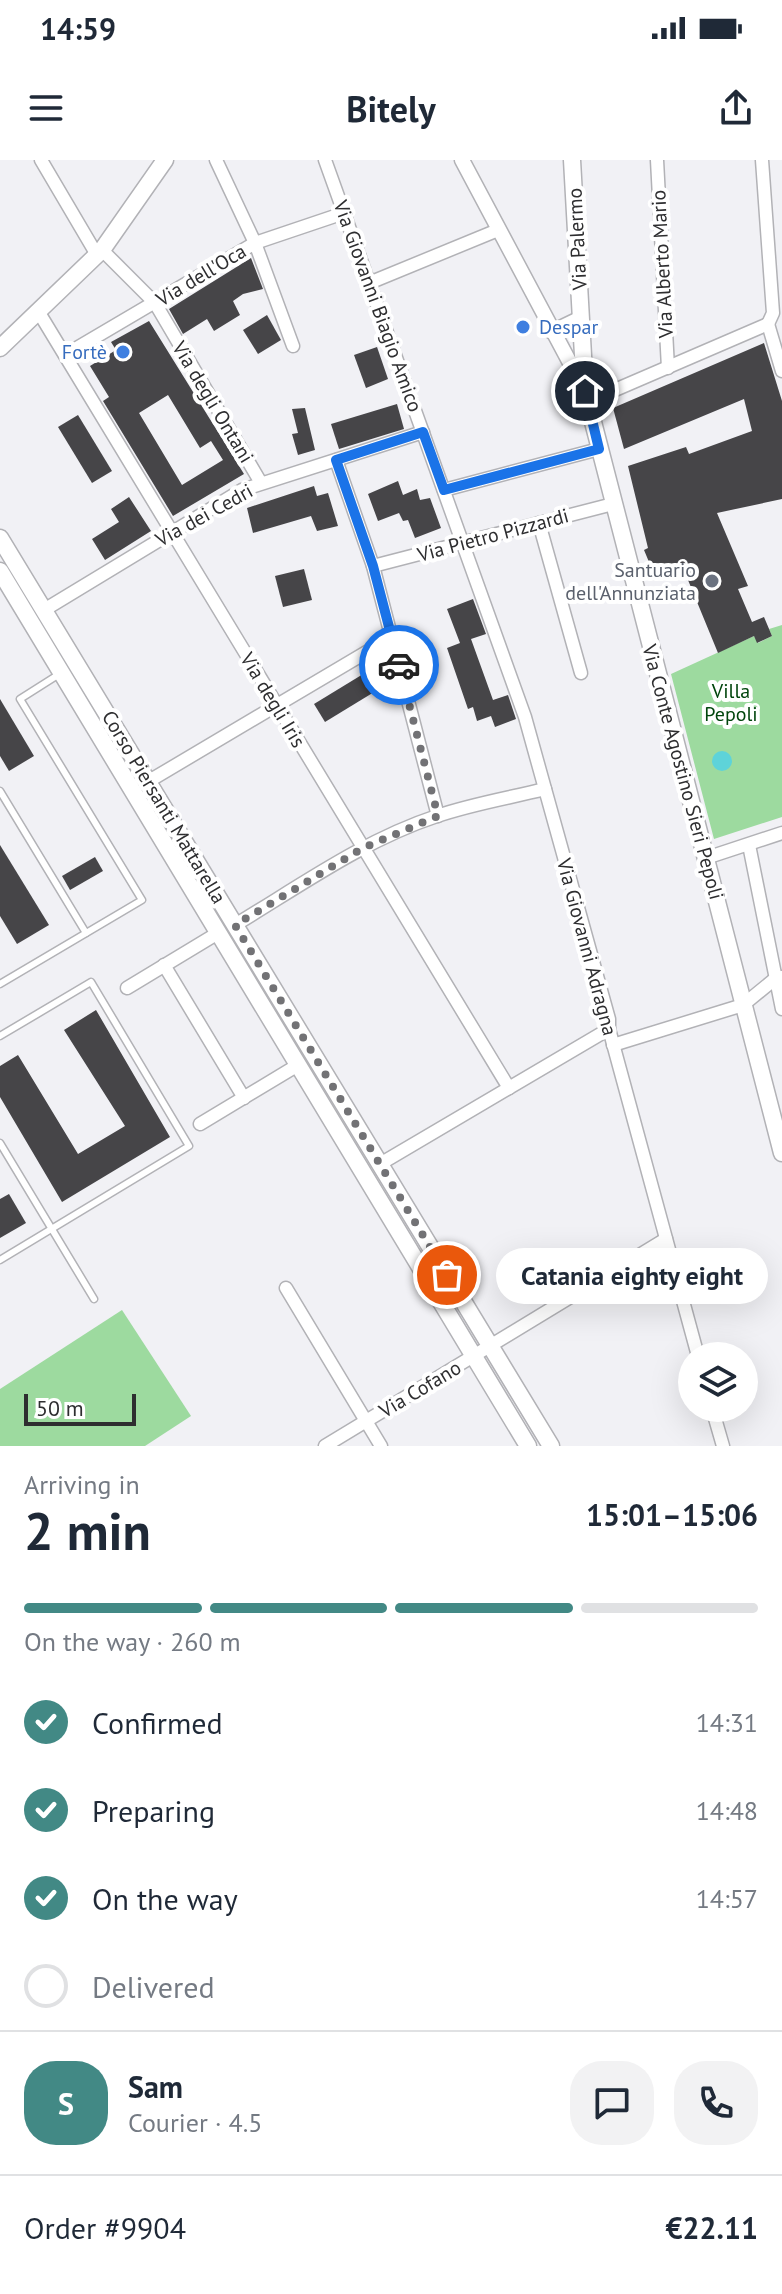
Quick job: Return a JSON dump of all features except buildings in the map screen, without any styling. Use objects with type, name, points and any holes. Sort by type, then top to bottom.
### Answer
[{"type":"main road","name":"Via Palermo","points":[[572,160],[581,318]]},
{"type":"main road","points":[[0,348],[100,252],[163,161]]},
{"type":"main road","name":"Via Conte Agostino Sieri Pepoli","points":[[581,318],[586,397],[782,1153]]},
{"type":"main road","name":"Corso Piersanti Mattarella","points":[[0,538],[551,1446]]},
{"type":"main road","name":"Corso Piersanti Mattarella","points":[[0,571],[528,1446]]},
{"type":"street","name":"Via degli Ontani","points":[[41,160],[100,252],[155,303],[261,483]]},
{"type":"street","points":[[216,160],[255,243],[293,346]]},
{"type":"street","name":"Via Giovanni Biagio Amico","points":[[325,160],[463,543]]},
{"type":"street","name":"Via Conte Agostino Sieri Pepoli","points":[[462,160],[586,397]]},
{"type":"street","name":"Via Alberto Mario","points":[[657,160],[668,368]]},
{"type":"street","points":[[762,160],[774,316],[782,371]]},
{"type":"street","name":"Via dell'Oca","points":[[65,355],[255,243],[344,213]]},
{"type":"street","points":[[369,283],[498,230]]},
{"type":"street","name":"Via degli Iris","points":[[38,311],[509,1088]]},
{"type":"street","points":[[586,397],[668,368],[774,316]]},
{"type":"street","points":[[552,332],[581,318]]},
{"type":"street","name":"Via dei Cedri","points":[[44,610],[242,490],[423,432]]},
{"type":"street","points":[[444,490],[599,449]]},
{"type":"street","points":[[336,460],[373,566],[438,816]]},
{"type":"street","name":"Via Pietro Pizzardi","points":[[373,566],[613,504]]},
{"type":"street","points":[[539,523],[581,673]]},
{"type":"street","name":"Via Giovanni Adragna","points":[[463,543],[525,717],[694,1342]]},
{"type":"street","points":[[149,781],[392,637]]},
{"type":"street","points":[[61,673],[76,664]]},
{"type":"street","points":[[235,925],[363,848],[438,816],[545,789]]},
{"type":"street","points":[[706,858],[782,833]]},
{"type":"street","points":[[749,845],[779,978],[782,1009]]},
{"type":"street","points":[[127,988],[218,933]]},
{"type":"street","points":[[164,965],[244,1098]]},
{"type":"street","points":[[613,1045],[743,1005],[779,978]]},
{"type":"street","points":[[380,1164],[609,1029]]},
{"type":"street","points":[[200,1124],[298,1065]]},
{"type":"street","name":"Via Cofano","points":[[325,1446],[666,1239]]},
{"type":"street","points":[[286,1288],[381,1446]]},
{"type":"street","points":[[716,1422],[723,1446]]},
{"type":"lane","points":[[0,984],[142,900],[20,699],[61,673]]},
{"type":"lane","points":[[0,791],[86,933]]},
{"type":"lane","points":[[0,1036],[91,982],[189,1146],[0,1260]]},
{"type":"lane","points":[[0,1143],[94,1299]]},
{"type":"green space","name":"Villa Pepoli","points":[[782,625],[782,817],[714,839],[671,674],[754,636],[758,643],[772,636],[769,629]]},
{"type":"green space","points":[[122,1310],[191,1416],[145,1446],[0,1446],[0,1389]]},
{"type":"water","points":[[722,751],[729,754],[732,761],[729,768],[722,771],[715,768],[712,761],[715,754]]},
{"type":"way so far","points":[[399,665],[438,816],[363,848],[235,925],[447,1275]]},
{"type":"place","name":"Despar","points":[[523,327]]},
{"type":"place","name":"Fortè","points":[[123,352]]},
{"type":"place","name":"Santuario dell'Annunziata","points":[[712,581]]},
{"type":"place","name":"Catania eighty eight","points":[[447,1275]]},
{"type":"route","points":[[399,665],[373,566],[336,460],[423,432],[444,490],[599,449],[585,391]]}]
